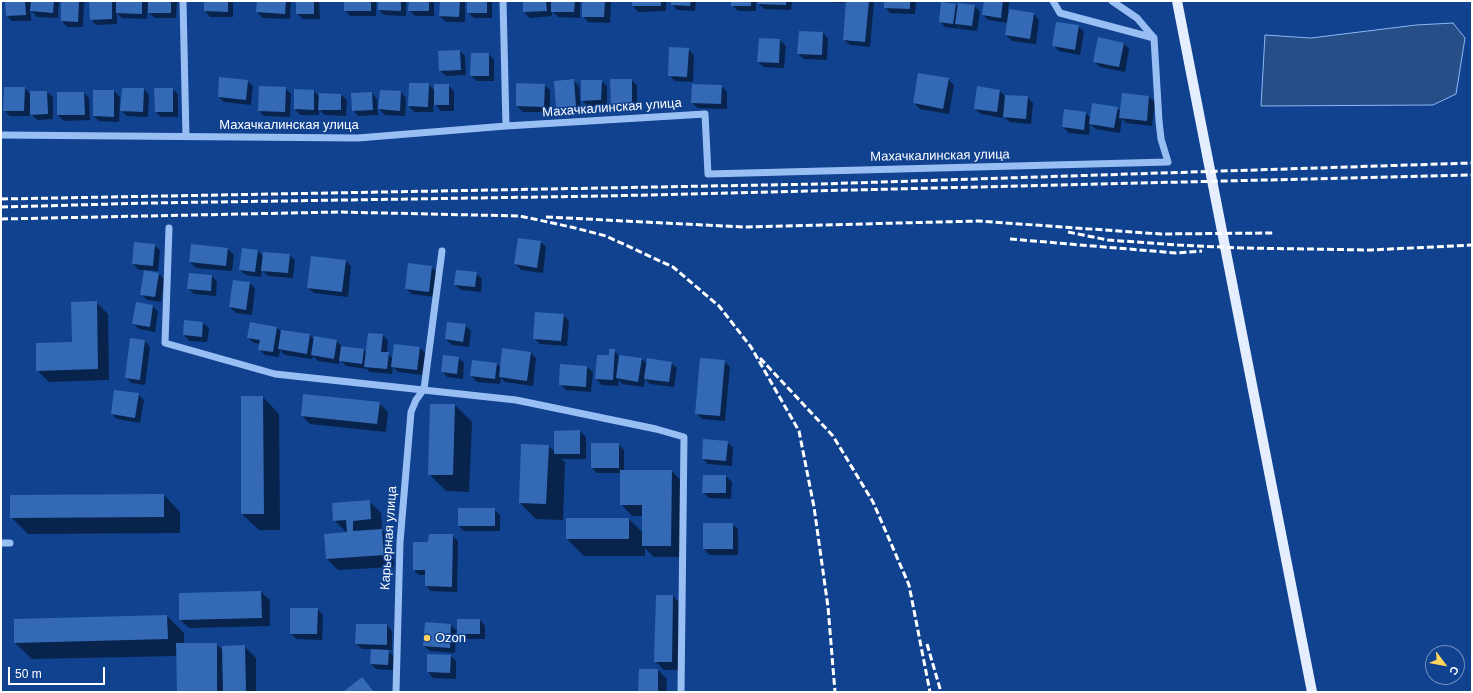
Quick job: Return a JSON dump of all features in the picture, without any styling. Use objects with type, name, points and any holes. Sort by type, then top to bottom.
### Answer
[{"type":"main road","points":[[1177,1],[1312,692]]},
{"type":"street","points":[[183,1],[186,137]]},
{"type":"street","points":[[504,1],[506,126]]},
{"type":"street","points":[[1053,1],[1060,14],[1154,38]]},
{"type":"street","points":[[1112,1],[1137,18],[1154,38]]},
{"type":"street","name":"Махачкалинская улица","points":[[1,135],[358,138],[506,126],[704,114],[708,174],[1168,162],[1161,139],[1154,38]]},
{"type":"street","points":[[169,228],[165,343],[275,374],[516,400],[641,425],[684,437],[681,692]]},
{"type":"street","name":"Карьерная улица","points":[[396,692],[400,542],[411,412],[416,400],[424,389],[442,250]]},
{"type":"street","points":[[1,543],[10,543]]},
{"type":"water","points":[[1453,23],[1465,38],[1456,94],[1433,105],[1261,106],[1265,35],[1311,38],[1416,25]]},
{"type":"building","points":[[5,1],[25,1],[26,15],[6,16]]},
{"type":"building","points":[[31,1],[54,1],[53,13],[30,11]]},
{"type":"building","points":[[61,1],[79,1],[78,22],[61,21]]},
{"type":"building","points":[[89,1],[112,1],[112,19],[90,20]]},
{"type":"building","points":[[116,1],[142,1],[142,14],[116,13]]},
{"type":"building","points":[[148,1],[171,1],[171,13],[148,13]]},
{"type":"building","points":[[204,1],[228,1],[228,12],[204,11]]},
{"type":"building","points":[[257,1],[286,1],[285,14],[256,12]]},
{"type":"building","points":[[296,1],[314,1],[314,14],[296,14]]},
{"type":"building","points":[[344,1],[371,1],[371,11],[344,11]]},
{"type":"building","points":[[378,1],[401,1],[401,11],[378,10]]},
{"type":"building","points":[[409,1],[429,1],[429,11],[408,11]]},
{"type":"building","points":[[440,1],[460,1],[459,17],[439,16]]},
{"type":"building","points":[[467,1],[487,1],[487,13],[467,13]]},
{"type":"building","points":[[523,1],[546,1],[547,11],[523,12]]},
{"type":"building","points":[[551,1],[575,1],[574,12],[551,12]]},
{"type":"building","points":[[582,1],[605,1],[604,17],[582,17]]},
{"type":"building","points":[[632,1],[661,1],[661,6],[632,6]]},
{"type":"building","points":[[671,1],[691,1],[690,6],[671,5]]},
{"type":"building","points":[[731,1],[751,1],[751,6],[731,6]]},
{"type":"building","points":[[758,1],[786,1],[786,5],[757,4]]},
{"type":"building","points":[[846,1],[869,1],[865,42],[843,40]]},
{"type":"building","points":[[884,1],[910,1],[910,9],[884,8]]},
{"type":"building","points":[[984,1],[1003,1],[1001,18],[982,15]]},
{"type":"building","points":[[941,2],[956,4],[953,24],[939,22]]},
{"type":"building","points":[[958,3],[975,5],[972,26],[955,24]]},
{"type":"building","points":[[1009,9],[1034,13],[1030,39],[1005,35]]},
{"type":"building","points":[[1056,22],[1079,25],[1075,50],[1052,46]]},
{"type":"building","points":[[799,31],[823,32],[822,55],[797,54]]},
{"type":"building","points":[[1098,37],[1124,43],[1119,67],[1093,62]]},
{"type":"building","points":[[759,38],[780,39],[779,63],[757,62]]},
{"type":"building","points":[[669,47],[689,48],[687,77],[668,76]]},
{"type":"building","points":[[460,50],[461,70],[439,71],[438,51]]},
{"type":"building","points":[[471,53],[489,53],[489,76],[470,76]]},
{"type":"building","points":[[918,73],[949,78],[943,109],[913,103]]},
{"type":"building","points":[[219,77],[248,80],[246,100],[218,97]]},
{"type":"building","points":[[574,79],[576,106],[556,108],[554,81]]},
{"type":"building","points":[[610,79],[632,79],[632,105],[611,105]]},
{"type":"building","points":[[581,80],[602,80],[601,100],[581,101]]},
{"type":"building","points":[[409,83],[429,83],[428,107],[408,106]]},
{"type":"building","points":[[516,83],[545,84],[544,107],[516,106]]},
{"type":"building","points":[[434,84],[449,84],[449,105],[434,105]]},
{"type":"building","points":[[692,84],[722,85],[721,104],[691,103]]},
{"type":"building","points":[[259,86],[286,87],[285,112],[258,111]]},
{"type":"building","points":[[977,86],[1000,90],[997,112],[974,109]]},
{"type":"building","points":[[4,87],[25,87],[24,111],[3,111]]},
{"type":"building","points":[[122,88],[144,88],[143,112],[120,111]]},
{"type":"building","points":[[154,88],[173,88],[173,112],[155,112]]},
{"type":"building","points":[[294,89],[314,90],[314,110],[294,109]]},
{"type":"building","points":[[93,90],[114,90],[114,117],[93,116]]},
{"type":"building","points":[[380,90],[401,91],[400,111],[378,109]]},
{"type":"building","points":[[30,91],[47,91],[48,114],[30,115]]},
{"type":"building","points":[[57,92],[84,92],[85,115],[57,115]]},
{"type":"building","points":[[372,92],[373,110],[352,111],[351,93]]},
{"type":"building","points":[[319,93],[341,94],[341,110],[318,110]]},
{"type":"building","points":[[1122,93],[1149,96],[1147,121],[1119,118]]},
{"type":"building","points":[[1005,95],[1028,96],[1026,119],[1003,117]]},
{"type":"building","points":[[1092,103],[1118,107],[1114,128],[1089,124]]},
{"type":"building","points":[[1064,109],[1086,112],[1084,130],[1062,127]]},
{"type":"building","points":[[518,238],[541,241],[537,268],[514,264]]},
{"type":"building","points":[[134,242],[155,244],[153,266],[132,264]]},
{"type":"building","points":[[191,244],[228,248],[226,266],[189,262]]},
{"type":"building","points":[[242,248],[258,250],[255,272],[239,270]]},
{"type":"building","points":[[263,252],[290,254],[288,273],[261,271]]},
{"type":"building","points":[[311,256],[346,260],[342,292],[307,288]]},
{"type":"building","points":[[408,263],[432,266],[429,292],[405,289]]},
{"type":"building","points":[[144,270],[159,273],[155,297],[140,295]]},
{"type":"building","points":[[456,270],[477,272],[475,287],[454,285]]},
{"type":"building","points":[[189,273],[212,275],[211,291],[187,289]]},
{"type":"building","points":[[233,280],[250,282],[246,310],[229,307]]},
{"type":"building","points":[[97,301],[98,369],[36,371],[36,343],[72,342],[71,302]]},
{"type":"building","points":[[136,302],[153,305],[150,327],[132,324]]},
{"type":"building","points":[[535,312],[564,314],[561,341],[533,339]]},
{"type":"building","points":[[184,320],[203,322],[202,337],[183,335]]},
{"type":"building","points":[[250,322],[277,327],[273,352],[258,350],[260,340],[247,338]]},
{"type":"building","points":[[447,322],[466,324],[463,342],[445,339]]},
{"type":"building","points":[[281,330],[310,334],[307,354],[278,349]]},
{"type":"building","points":[[368,333],[383,334],[381,352],[389,352],[387,369],[364,367]]},
{"type":"building","points":[[314,336],[337,340],[334,359],[311,355]]},
{"type":"building","points":[[130,338],[145,340],[140,380],[125,378]]},
{"type":"building","points":[[394,344],[420,347],[417,370],[391,367]]},
{"type":"building","points":[[341,346],[364,349],[362,364],[339,361]]},
{"type":"building","points":[[502,348],[531,352],[527,381],[499,377]]},
{"type":"building","points":[[609,349],[615,349],[613,380],[595,379],[597,355],[609,355]]},
{"type":"building","points":[[443,355],[459,357],[457,374],[441,372]]},
{"type":"building","points":[[619,355],[642,358],[638,382],[616,378]]},
{"type":"building","points":[[647,358],[672,362],[669,382],[644,379]]},
{"type":"building","points":[[700,358],[725,360],[720,416],[695,414]]},
{"type":"building","points":[[472,360],[497,363],[495,379],[470,376]]},
{"type":"building","points":[[560,364],[587,366],[586,387],[559,385]]},
{"type":"building","points":[[114,390],[139,393],[135,418],[111,414]]},
{"type":"building","points":[[303,394],[380,402],[377,424],[301,416]]},
{"type":"building","points":[[241,396],[263,396],[264,514],[241,514]]},
{"type":"building","points":[[430,404],[455,404],[453,475],[428,475]]},
{"type":"building","points":[[580,430],[580,454],[554,454],[554,431]]},
{"type":"building","points":[[703,439],[728,441],[726,461],[702,459]]},
{"type":"building","points":[[591,443],[619,443],[619,468],[591,468]]},
{"type":"building","points":[[521,444],[549,445],[546,504],[519,503]]},
{"type":"building","points":[[620,470],[672,470],[671,546],[642,546],[642,505],[620,505]]},
{"type":"building","points":[[703,475],[726,475],[726,493],[702,493]]},
{"type":"building","points":[[164,494],[164,517],[10,518],[10,495]]},
{"type":"building","points":[[370,500],[371,519],[353,521],[353,531],[382,529],[384,555],[326,559],[324,534],[347,532],[346,520],[333,521],[332,503]]},
{"type":"building","points":[[458,508],[495,508],[495,526],[458,526]]},
{"type":"building","points":[[566,518],[629,518],[629,539],[566,539]]},
{"type":"building","points":[[703,523],[733,523],[733,549],[703,549]]},
{"type":"building","points":[[429,534],[453,534],[452,587],[425,586],[425,570],[413,570],[413,542],[428,542]]},
{"type":"building","points":[[261,591],[262,618],[179,620],[179,593]]},
{"type":"building","points":[[656,595],[673,595],[672,662],[654,662]]},
{"type":"building","points":[[290,608],[318,608],[317,634],[290,634]]},
{"type":"building","points":[[167,615],[168,639],[14,643],[14,619]]},
{"type":"building","points":[[457,619],[480,619],[480,634],[457,634]]},
{"type":"building","points":[[425,622],[451,624],[450,648],[423,646]]},
{"type":"building","points":[[356,624],[387,624],[387,645],[355,644]]},
{"type":"building","points":[[176,643],[217,643],[217,692],[177,692]]},
{"type":"building","points":[[245,645],[246,692],[223,692],[222,646]]},
{"type":"building","points":[[371,649],[389,650],[388,665],[370,664]]},
{"type":"building","points":[[427,654],[451,655],[450,673],[427,672]]},
{"type":"building","points":[[639,669],[658,669],[658,692],[638,692]]},
{"type":"building","points":[[362,677],[374,692],[343,692]]},
{"type":"railway","points":[[1,199],[820,184],[1472,163]]},
{"type":"railway","points":[[1,207],[150,203],[605,196],[1472,175]]},
{"type":"railway","points":[[1,219],[339,212],[520,216],[606,236],[673,267],[719,306],[751,347],[799,431],[814,507],[828,607],[835,692]]},
{"type":"railway","points":[[546,217],[744,227],[978,221],[1161,234],[1274,233]]},
{"type":"railway","points":[[1068,232],[1108,240],[1241,248],[1371,250],[1472,245]]},
{"type":"railway","points":[[1010,239],[1176,253],[1202,251]]},
{"type":"railway","points":[[760,358],[833,436],[873,502],[909,585],[930,692]]},
{"type":"railway","points":[[927,644],[941,692]]},
{"type":"place","name":"Ozon","points":[[427,638]]}]
